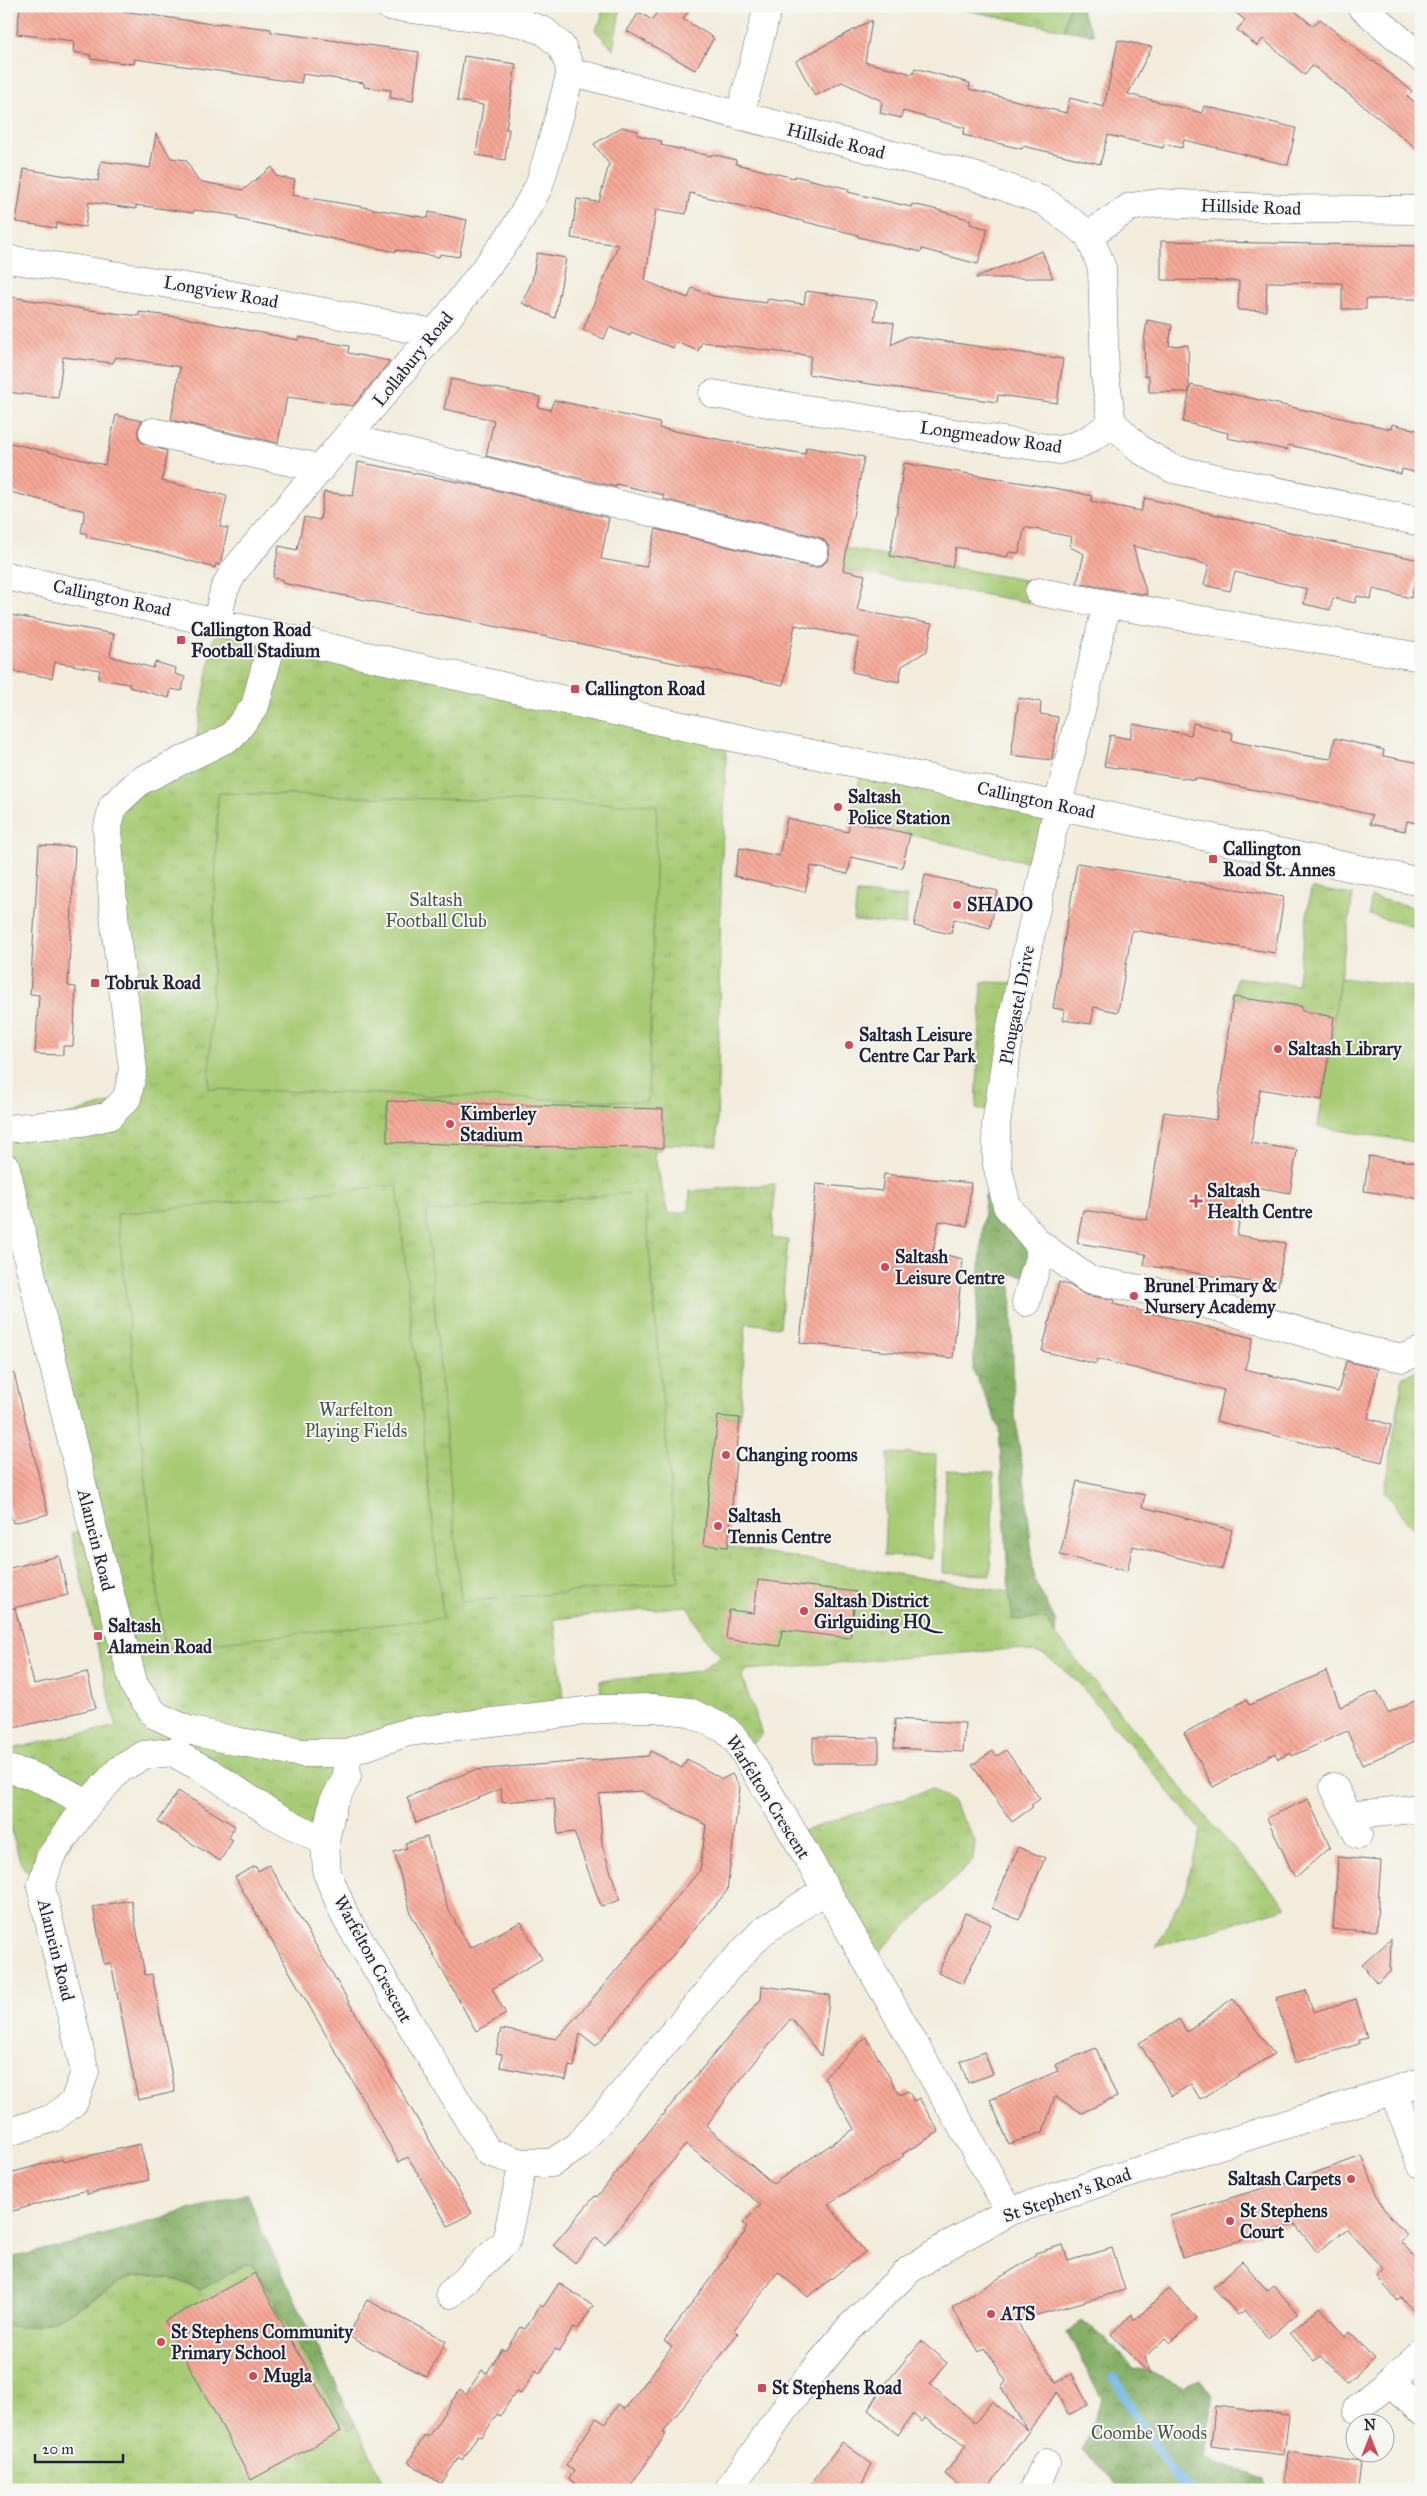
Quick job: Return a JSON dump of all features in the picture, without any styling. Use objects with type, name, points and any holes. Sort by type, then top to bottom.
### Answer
[{"type":"street","points":[[390,6],[522,23],[544,31],[561,46],[570,75]]},
{"type":"street","points":[[740,116],[768,6]]},
{"type":"street","points":[[1361,6],[1421,58]]},
{"type":"street","name":"Hillside Road","points":[[570,75],[588,76],[974,176],[1044,201],[1089,235],[1130,208],[1158,203],[1294,209],[1421,210]]},
{"type":"street","name":"Lollabury Road","points":[[217,621],[224,590],[234,571],[434,334],[513,232],[539,186],[570,75]]},
{"type":"street","points":[[1089,235],[1102,268],[1105,376],[1112,422],[1139,449],[1173,469],[1421,522]]},
{"type":"street","name":"Longview Road","points":[[6,259],[126,275],[268,300],[434,334]]},
{"type":"street","name":"Longmeadow Road","points":[[713,394],[1059,450],[1079,446],[1097,435],[1112,422]]},
{"type":"street","points":[[153,432],[319,468]]},
{"type":"street","points":[[348,438],[814,552]]},
{"type":"street","name":"Callington Road","points":[[6,576],[217,621],[727,736],[1421,882]]},
{"type":"street","points":[[1039,592],[1421,657]]},
{"type":"street","name":"Plougastel Drive","points":[[1042,1247],[1007,1206],[997,1164],[996,1125],[1009,1036],[1058,805],[1107,604]]},
{"type":"street","points":[[6,1129],[82,1122],[109,1116],[127,1098],[133,1070],[115,925],[107,830],[113,806],[140,781],[232,736],[255,706],[274,635]]},
{"type":"street","name":"Alamein Road","points":[[6,1168],[91,1519],[134,1685],[155,1715],[188,1730],[234,1741],[302,1753],[346,1753]]},
{"type":"street","points":[[1026,1302],[1042,1247],[1089,1280],[1175,1295],[1360,1349],[1403,1358],[1421,1351]]},
{"type":"street","name":"Warfelton Crescent","points":[[825,1890],[762,1932],[726,1970],[578,2146],[552,2163],[523,2163],[488,2152],[460,2109],[346,1918],[327,1873],[325,1842],[333,1803],[347,1777],[346,1753],[408,1732],[602,1709],[652,1708],[689,1712],[725,1729],[737,1741],[794,1834],[1010,2211]]},
{"type":"street","name":"Alamein Road","points":[[6,2133],[53,2118],[74,2102],[85,2072],[41,1887],[50,1858],[87,1804],[120,1769],[144,1755],[172,1752],[208,1772],[272,1814],[325,1842]]},
{"type":"street","points":[[6,1769],[23,1772],[54,1785],[87,1804]]},
{"type":"street","points":[[1334,1787],[1353,1826],[1421,1808]]},
{"type":"street","name":"St Stephen's Road","points":[[728,2490],[796,2392],[850,2327],[909,2270],[945,2247],[1010,2211],[1421,2082]]},
{"type":"street","points":[[1394,2092],[1421,2164]]},
{"type":"street","points":[[450,2294],[506,2241],[523,2163]]},
{"type":"street","points":[[1357,2409],[1421,2354]]},
{"type":"street","points":[[1391,2381],[1421,2413]]},
{"type":"street","points":[[1034,2490],[1046,2463]]},
{"type":"green space","points":[[603,6],[621,6],[613,49],[595,30],[601,20]]},
{"type":"green space","points":[[945,6],[1069,6],[1064,30]]},
{"type":"green space","points":[[1069,6],[1079,6],[1094,35],[1064,30]]},
{"type":"green space","points":[[815,543],[1041,583],[1037,604],[816,565],[810,567]]},
{"type":"green space","points":[[217,621],[727,736],[721,880],[717,1146],[663,1144],[663,1148],[654,1153],[668,1214],[689,1211],[690,1191],[775,1184],[772,1238],[788,1240],[780,1327],[746,1323],[740,1418],[719,1416],[728,1547],[1009,1592],[1013,1620],[1045,1618],[1055,1634],[1216,1829],[1287,1907],[1156,1947],[1184,1894],[1201,1830],[1078,1682],[1044,1654],[1013,1649],[747,1670],[742,1677],[762,1734],[744,1752],[725,1729],[602,1709],[600,1681],[699,1671],[721,1656],[704,1637],[687,1606],[554,1619],[566,1714],[346,1753],[325,1842],[172,1752],[120,1769],[41,1887],[21,1864],[6,1812],[6,1750],[116,1726],[71,1533],[93,1529],[6,1168],[6,1132],[127,1098],[113,806],[193,756]]},
{"type":"green space","points":[[863,764],[1058,805],[1045,866],[850,821]]},
{"type":"green space","name":"Saltash Football Club","points":[[218,793],[657,805],[648,1102],[209,1089]]},
{"type":"green space","points":[[1311,888],[1353,895],[1334,1017],[1302,1011],[1301,1006],[1233,997],[1236,977],[1297,985]]},
{"type":"green space","points":[[857,893],[907,897],[906,925],[854,921]]},
{"type":"green space","points":[[1371,897],[1421,909],[1421,929],[1369,915]]},
{"type":"green space","points":[[1340,978],[1421,988],[1421,1143],[1318,1127]]},
{"type":"green space","points":[[982,982],[1021,983],[985,1111],[976,1108]]},
{"type":"green space","name":"Warfelton Playing Fields","points":[[397,1185],[443,1618],[164,1648],[117,1214]]},
{"type":"green space","points":[[644,1192],[679,1582],[461,1602],[426,1212]]},
{"type":"green space","points":[[1004,1194],[1037,1242],[1027,1276],[1011,1274],[1014,1409],[1027,1500],[1034,1579],[1056,1622],[1055,1634],[1045,1618],[1013,1620],[1009,1592],[999,1427],[973,1370],[985,1195]]},
{"type":"green space","points":[[1421,1369],[1421,1539],[1385,1492],[1403,1376]]},
{"type":"green space","points":[[888,1453],[936,1455],[932,1558],[884,1556]]},
{"type":"green space","points":[[946,1470],[994,1472],[990,1575],[943,1573]]},
{"type":"green space","points":[[931,1789],[952,1801],[975,1840],[973,1861],[868,1963],[794,1834]]},
{"type":"green space","points":[[248,2193],[260,2227],[356,2426],[348,2431],[253,2265],[246,2264],[200,2290],[184,2283],[156,2276],[129,2278],[60,2317],[47,2322],[20,2327],[6,2325],[6,2259],[82,2241]]},
{"type":"green space","name":"St Stephens Community Primary School","points":[[246,2264],[253,2265],[260,2273],[348,2431],[356,2426],[388,2490],[304,2490],[300,2483],[287,2490],[6,2490],[6,2325],[20,2327],[47,2323],[73,2311],[129,2278],[156,2276],[184,2283],[200,2290]]},
{"type":"green space","name":"Coombe Woods","points":[[1083,2321],[1106,2339],[1134,2368],[1148,2371],[1183,2387],[1200,2380],[1212,2396],[1205,2459],[1265,2479],[1268,2490],[1122,2490],[1083,2450],[1102,2399],[1067,2332]]},
{"type":"building","points":[[20,6],[88,6],[219,25],[220,23],[271,29],[271,32],[419,52],[413,101],[390,98],[391,90],[364,87],[364,83],[303,74],[301,83],[135,59],[134,64],[90,59],[91,55],[73,52],[74,41],[17,34]]},
{"type":"building","points":[[661,6],[692,6],[683,19],[714,38],[695,70],[627,31],[639,12],[652,20]]},
{"type":"building","points":[[1228,6],[1289,6],[1313,26],[1320,19],[1372,62],[1412,91],[1407,96],[1421,107],[1421,152],[1316,68],[1312,66],[1305,75],[1263,39],[1257,46],[1237,30],[1245,20]]},
{"type":"building","points":[[872,20],[865,62],[913,74],[915,68],[970,83],[969,89],[1066,113],[1070,98],[1104,107],[1118,40],[1152,47],[1128,94],[1202,113],[1204,106],[1296,128],[1288,165],[1184,140],[1182,148],[1164,144],[1163,148],[1108,135],[1100,164],[1023,146],[1022,149],[963,135],[965,128],[903,111],[901,118],[880,113],[882,101],[842,82],[815,96],[796,61]]},
{"type":"building","points":[[464,56],[516,64],[506,129],[509,129],[505,160],[476,155],[483,105],[457,101]]},
{"type":"building","points":[[622,127],[638,131],[637,135],[662,141],[661,145],[711,156],[712,154],[736,160],[736,164],[849,189],[848,192],[911,207],[912,204],[938,210],[971,220],[970,224],[988,229],[978,264],[922,249],[921,252],[858,237],[858,235],[690,193],[686,214],[656,209],[645,281],[688,298],[692,288],[713,296],[767,303],[767,299],[804,304],[806,291],[877,301],[874,320],[894,323],[891,345],[908,336],[1063,359],[1057,403],[998,395],[997,402],[842,380],[808,374],[811,356],[702,342],[698,351],[676,342],[673,348],[631,332],[630,336],[609,327],[604,339],[583,330],[618,245],[571,238],[577,199],[599,202],[609,164],[594,144]]},
{"type":"building","points":[[156,134],[171,158],[186,160],[198,181],[243,190],[272,167],[276,176],[295,180],[292,195],[428,218],[429,212],[467,220],[459,257],[440,254],[439,257],[396,250],[396,252],[237,219],[238,216],[194,210],[193,213],[136,205],[136,209],[89,202],[85,227],[57,223],[56,228],[16,222],[24,169],[98,181],[101,161],[150,168]]},
{"type":"building","points":[[1161,241],[1421,246],[1421,299],[1366,299],[1366,309],[1342,309],[1342,283],[1267,282],[1266,311],[1238,310],[1239,281],[1161,280]]},
{"type":"building","points":[[1042,251],[1053,278],[976,278],[976,277]]},
{"type":"building","points":[[537,253],[566,258],[555,318],[522,303],[532,281]]},
{"type":"building","points":[[6,296],[89,310],[139,316],[139,312],[185,318],[298,340],[299,337],[349,346],[348,353],[390,361],[353,406],[287,397],[278,443],[171,420],[180,367],[116,357],[113,363],[63,357],[58,398],[6,392]]},
{"type":"building","points":[[1147,320],[1172,325],[1169,346],[1188,345],[1189,392],[1149,392],[1149,376],[1145,376],[1144,341]]},
{"type":"building","points":[[451,379],[540,397],[538,407],[550,410],[554,400],[660,423],[659,428],[711,438],[805,454],[806,447],[864,457],[843,570],[865,575],[857,610],[932,624],[927,651],[902,666],[899,682],[852,672],[859,638],[795,625],[783,685],[282,583],[283,580],[273,578],[279,546],[297,550],[304,517],[320,520],[324,492],[353,496],[358,462],[479,486],[609,518],[601,559],[646,567],[656,529],[810,567],[819,567],[826,562],[829,556],[829,547],[824,540],[818,537],[663,499],[664,495],[616,484],[616,487],[486,456],[494,420],[444,409]]},
{"type":"building","points":[[1191,385],[1391,429],[1392,424],[1421,431],[1421,474],[1402,469],[1401,474],[1288,445],[1287,450],[1227,438],[1228,433],[1183,422]]},
{"type":"building","points":[[116,415],[142,421],[138,429],[138,437],[142,443],[167,451],[162,481],[227,496],[220,527],[228,528],[220,565],[216,564],[215,568],[158,552],[86,537],[87,534],[81,532],[85,511],[6,491],[6,442],[105,465]]},
{"type":"building","points":[[904,463],[1071,491],[1092,496],[1091,501],[1141,511],[1145,498],[1341,544],[1420,560],[1411,598],[1373,589],[1371,599],[1357,596],[1355,603],[1333,598],[1330,610],[1304,604],[1307,589],[1235,572],[1230,591],[1204,585],[1209,565],[1133,546],[1147,595],[1077,583],[1084,554],[1070,547],[1072,537],[1025,527],[1019,553],[1009,552],[1007,557],[956,547],[952,567],[890,556]]},
{"type":"building","points":[[10,615],[114,634],[110,656],[153,668],[155,662],[176,668],[175,674],[185,677],[182,691],[171,689],[169,698],[129,687],[130,684],[98,679],[100,670],[55,662],[52,678],[6,670],[6,634]]},
{"type":"building","points":[[1019,698],[1041,702],[1040,714],[1058,717],[1052,760],[1011,755]]},
{"type":"building","points":[[1193,723],[1233,733],[1232,741],[1301,755],[1331,759],[1335,738],[1384,750],[1383,756],[1421,763],[1421,824],[1407,821],[1405,831],[1370,824],[1372,815],[1322,803],[1195,778],[1195,780],[1104,766],[1110,735],[1130,739],[1133,724],[1191,735]]},
{"type":"building","points":[[787,818],[848,832],[850,821],[910,834],[902,868],[851,857],[848,874],[811,866],[805,892],[734,876],[740,848],[779,856]]},
{"type":"building","points":[[39,845],[75,847],[68,986],[76,987],[73,1046],[63,1046],[63,1055],[35,1054],[39,995],[30,994]]},
{"type":"building","points":[[1077,863],[1284,897],[1275,953],[1132,930],[1118,1012],[1094,1007],[1091,1024],[1063,1020],[1065,1010],[1053,1008]]},
{"type":"building","name":"SHADO","points":[[925,875],[998,891],[990,928],[954,919],[951,934],[914,926]]},
{"type":"building","name":"Saltash Health Centre","points":[[1233,997],[1301,1006],[1302,1011],[1334,1017],[1322,1100],[1260,1089],[1251,1143],[1297,1150],[1290,1193],[1245,1185],[1237,1235],[1285,1243],[1278,1286],[1144,1265],[1146,1254],[1077,1243],[1083,1210],[1147,1220],[1164,1112],[1216,1120]]},
{"type":"building","points":[[387,1101],[663,1109],[663,1148],[387,1142]]},
{"type":"building","points":[[1369,1156],[1421,1163],[1421,1199],[1364,1191]]},
{"type":"building","name":"Saltash Leisure Centre","points":[[884,1174],[971,1183],[967,1226],[939,1221],[933,1252],[963,1259],[953,1358],[800,1343],[816,1184],[882,1191]]},
{"type":"building","points":[[1059,1282],[1069,1285],[1086,1295],[1114,1300],[1113,1304],[1253,1338],[1245,1369],[1338,1392],[1346,1361],[1378,1369],[1368,1418],[1391,1425],[1382,1462],[1216,1421],[1224,1390],[1097,1359],[1096,1364],[1042,1351]]},
{"type":"building","points":[[14,1373],[48,1514],[13,1523],[6,1498],[6,1374]]},
{"type":"building","points":[[718,1416],[740,1418],[728,1547],[703,1545]]},
{"type":"building","points":[[1077,1481],[1145,1495],[1142,1507],[1232,1530],[1222,1569],[1133,1546],[1127,1571],[1060,1555]]},
{"type":"building","points":[[59,1556],[68,1595],[8,1609],[15,1608],[34,1684],[87,1672],[96,1708],[6,1730],[6,1569]]},
{"type":"building","name":"Saltash District Girlguiding HQ","points":[[758,1580],[856,1592],[850,1638],[782,1630],[780,1646],[726,1639],[729,1610],[754,1613]]},
{"type":"building","points":[[1327,1671],[1340,1707],[1377,1691],[1388,1713],[1421,1698],[1421,1739],[1362,1765],[1347,1731],[1292,1756],[1291,1753],[1278,1759],[1275,1753],[1213,1787],[1184,1733],[1246,1700],[1249,1705]]},
{"type":"building","points":[[895,1719],[965,1723],[963,1752],[894,1748]]},
{"type":"building","points":[[813,1737],[879,1738],[879,1763],[813,1763]]},
{"type":"building","points":[[1006,1750],[1040,1799],[1031,1805],[1033,1807],[1012,1822],[972,1765],[993,1751],[997,1756]]},
{"type":"building","points":[[651,1751],[682,1768],[687,1759],[722,1779],[732,1774],[740,1787],[727,1891],[596,2046],[580,2033],[574,2067],[569,2066],[566,2080],[500,2067],[502,2054],[496,2053],[501,2029],[556,2039],[587,2005],[700,1870],[706,1825],[642,1791],[599,1794],[602,1845],[620,1900],[601,1906],[574,1832],[558,1834],[554,1798],[502,1802],[501,1789],[416,1823],[407,1797],[474,1770],[648,1756]]},
{"type":"building","points":[[178,1791],[235,1826],[228,1837],[233,1840],[220,1861],[158,1822]]},
{"type":"building","points":[[1308,1799],[1330,1847],[1295,1878],[1267,1818]]},
{"type":"building","points":[[427,1837],[448,1909],[470,1948],[521,1922],[542,1959],[492,1989],[506,2014],[476,2031],[411,1914],[394,1852],[407,1848],[405,1843]]},
{"type":"building","points":[[1018,1847],[1045,1858],[1019,1920],[992,1908]]},
{"type":"building","points":[[1338,1857],[1381,1861],[1376,1931],[1333,1929]]},
{"type":"building","points":[[269,1865],[472,2213],[448,2226],[408,2157],[399,2162],[235,1877],[255,1866],[258,1871]]},
{"type":"building","points":[[131,1900],[145,1975],[152,1974],[175,2092],[138,2100],[111,1963],[104,1964],[93,1907]]},
{"type":"building","points":[[965,1913],[991,1924],[963,1984],[938,1973]]},
{"type":"building","points":[[1391,1939],[1390,1972],[1377,1983],[1362,1965]]},
{"type":"building","points":[[762,1986],[830,1995],[821,2056],[791,2018],[724,2100],[706,2126],[773,2184],[854,2129],[824,2077],[866,2037],[900,2095],[908,2091],[914,2101],[919,2098],[939,2132],[902,2154],[904,2156],[828,2204],[865,2252],[808,2297],[778,2272],[734,2330],[738,2333],[663,2433],[666,2434],[628,2490],[585,2490],[569,2479],[574,2471],[566,2466],[596,2418],[606,2424],[618,2404],[625,2409],[672,2347],[664,2341],[745,2232],[744,2230],[747,2227],[743,2223],[761,2205],[686,2144],[605,2245],[596,2237],[575,2263],[553,2245],[595,2196],[597,2197],[660,2118],[761,1999]]},
{"type":"building","points":[[1306,1990],[1313,2012],[1356,1999],[1367,2038],[1359,2040],[1359,2044],[1294,2063],[1276,1998]]},
{"type":"building","points":[[1233,1998],[1274,2054],[1200,2099],[1191,2084],[1172,2096],[1139,2043],[1179,2019],[1187,2032]]},
{"type":"building","points":[[1096,2048],[1117,2097],[1081,2113],[1055,2096],[1043,2132],[1009,2144],[990,2100],[1058,2071],[1055,2065]]},
{"type":"building","points":[[984,2052],[993,2074],[968,2083],[960,2061]]},
{"type":"building","points":[[140,2144],[149,2180],[87,2194],[87,2190],[6,2213],[6,2174],[62,2159],[63,2162]]},
{"type":"building","points":[[1362,2156],[1383,2208],[1407,2235],[1400,2241],[1421,2263],[1421,2319],[1401,2297],[1397,2300],[1377,2277],[1384,2270],[1347,2229],[1317,2252],[1295,2224],[1182,2258],[1170,2216],[1277,2184],[1278,2186]]},
{"type":"building","points":[[1063,2245],[1068,2261],[1112,2248],[1125,2290],[1016,2321],[1056,2382],[1072,2374],[1088,2405],[1068,2415],[1057,2392],[986,2490],[964,2490],[945,2474],[966,2445],[925,2418],[922,2422],[913,2414],[898,2435],[868,2410],[882,2388],[921,2341],[947,2363],[930,2384],[975,2423],[992,2401],[1027,2430],[1001,2388],[1006,2381],[985,2348],[979,2352],[952,2307],[1035,2256],[1035,2253]]},
{"type":"building","points":[[1242,2261],[1267,2290],[1273,2285],[1298,2313],[1268,2338],[1245,2310],[1238,2315],[1213,2287]]},
{"type":"building","name":"Mugla","points":[[255,2273],[341,2431],[251,2480],[165,2321]]},
{"type":"building","points":[[559,2283],[593,2306],[578,2329],[574,2327],[559,2351],[555,2349],[540,2373],[536,2370],[521,2394],[516,2392],[500,2416],[497,2414],[482,2437],[478,2435],[462,2460],[459,2457],[441,2484],[408,2462],[425,2435],[428,2437],[460,2389],[466,2394],[482,2370],[487,2373],[502,2349],[505,2351],[521,2327],[525,2329],[540,2305],[543,2307]]},
{"type":"building","points":[[1169,2288],[1197,2318],[1170,2343],[1165,2338],[1145,2357],[1150,2375],[1111,2334],[1132,2314],[1134,2321]]},
{"type":"building","points":[[367,2300],[446,2341],[427,2377],[348,2336]]},
{"type":"building","points":[[1320,2307],[1345,2336],[1350,2331],[1374,2359],[1346,2384],[1322,2356],[1315,2361],[1290,2333]]},
{"type":"building","points":[[1215,2406],[1289,2415],[1284,2455],[1211,2446]]},
{"type":"building","points":[[842,2442],[872,2464],[859,2490],[806,2490]]},
{"type":"building","points":[[1288,2452],[1344,2460],[1344,2464],[1361,2464],[1358,2490],[1284,2490]]},
{"type":"waterway","points":[[1113,2377],[1171,2472],[1189,2490]]},
{"type":"place","name":"Callington Road Football Stadium","points":[[181,640]]},
{"type":"place","name":"Callington Road","points":[[575,689]]},
{"type":"place","name":"Saltash Police Station","points":[[838,807]]},
{"type":"place","name":"Callington Road St. Annes","points":[[1213,859]]},
{"type":"place","name":"SHADO","points":[[957,905]]},
{"type":"place","name":"Tobruk Road","points":[[95,983]]},
{"type":"place","name":"Saltash Leisure Centre Car Park","points":[[849,1045]]},
{"type":"place","name":"Saltash Library","points":[[1278,1049]]},
{"type":"place","name":"Kimberley Stadium","points":[[450,1124]]},
{"type":"place","name":"Saltash Health Centre","points":[[1196,1201]]},
{"type":"place","name":"Saltash Leisure Centre","points":[[885,1267]]},
{"type":"place","name":"Brunel Primary & Nursery Academy","points":[[1134,1296]]},
{"type":"place","name":"Changing rooms","points":[[726,1455]]},
{"type":"place","name":"Saltash Tennis Centre","points":[[718,1526]]},
{"type":"place","name":"Saltash District Girlguiding HQ","points":[[804,1611]]},
{"type":"place","name":"Saltash Alamein Road","points":[[98,1636]]},
{"type":"place","name":"Saltash Carpets","points":[[1351,2179]]},
{"type":"place","name":"St Stephens Court","points":[[1230,2221]]},
{"type":"place","name":"ATS","points":[[991,2314]]},
{"type":"place","name":"St Stephens Community Primary School","points":[[161,2342]]},
{"type":"place","name":"Mugla","points":[[253,2376]]},
{"type":"place","name":"St Stephens Road","points":[[762,2388]]}]
